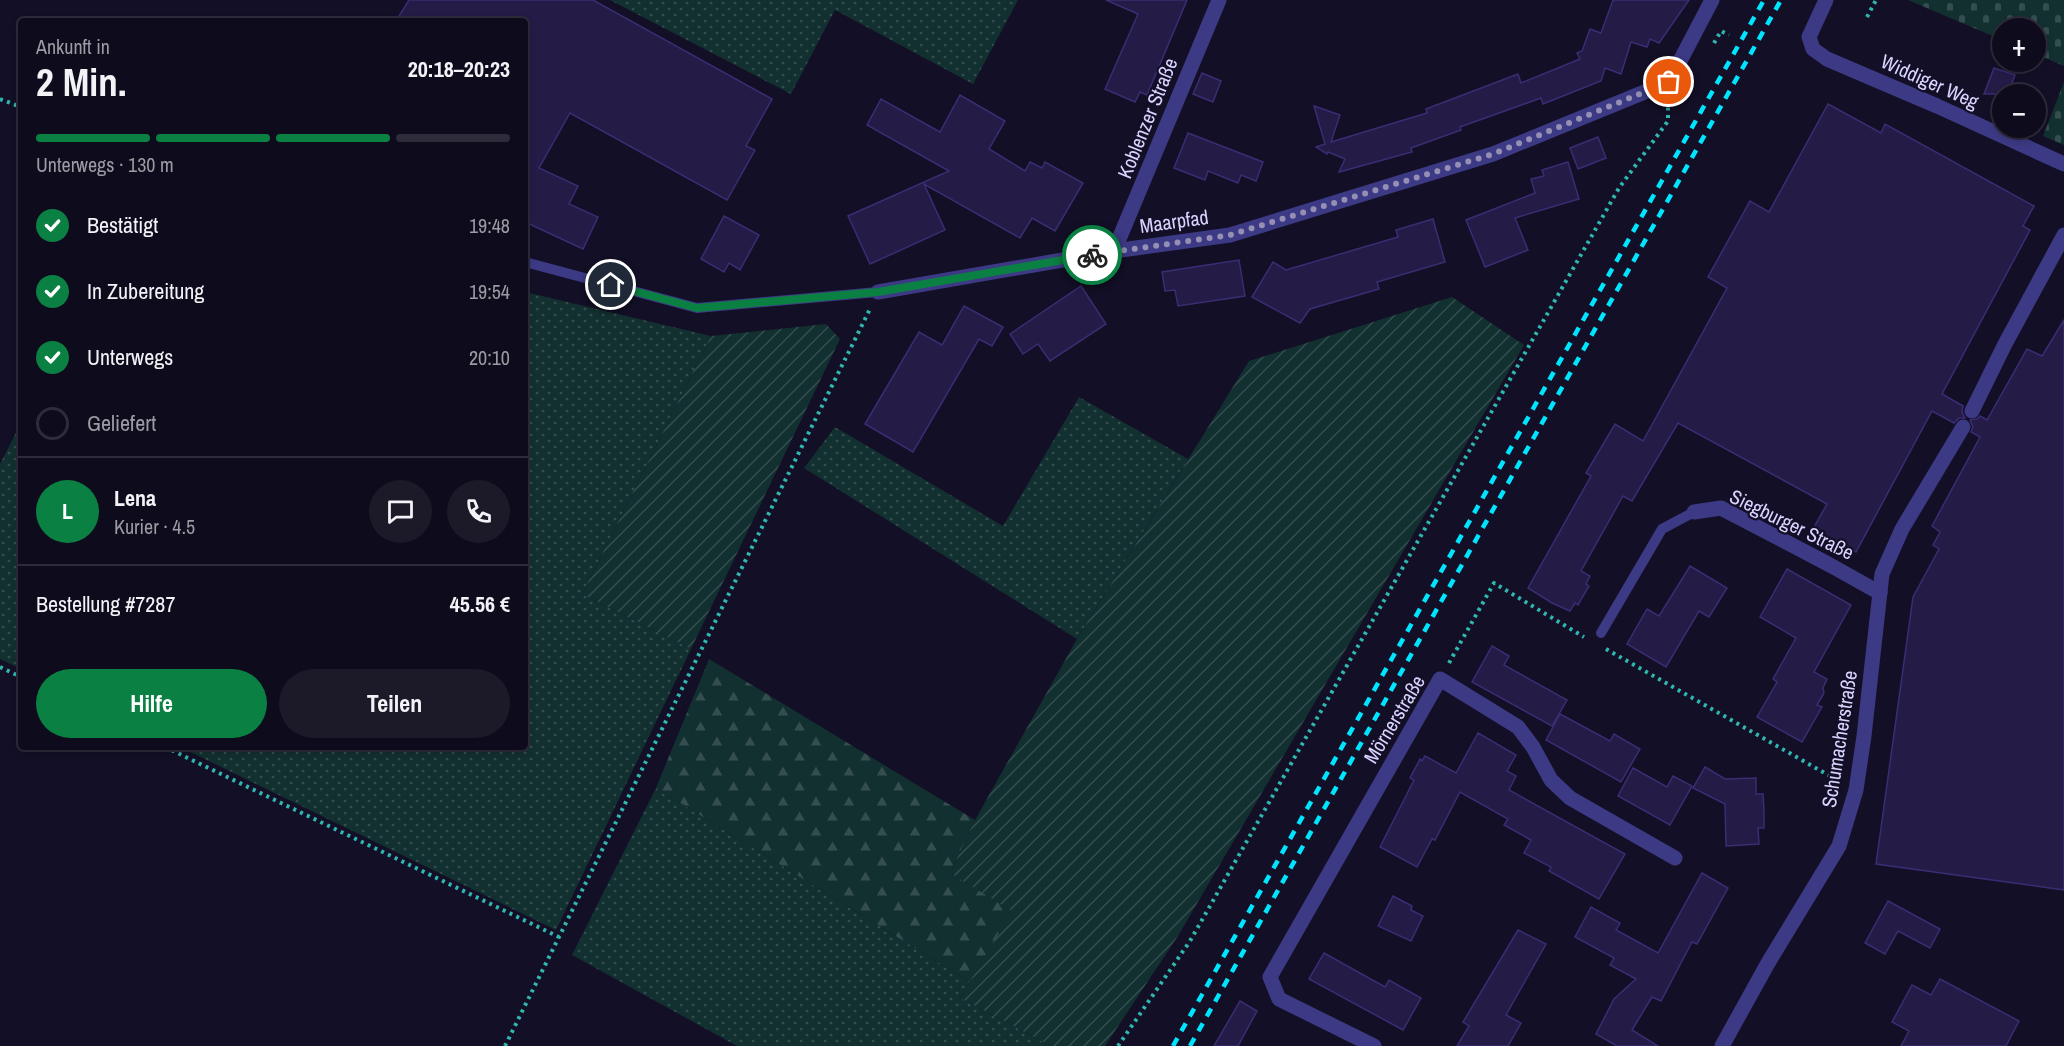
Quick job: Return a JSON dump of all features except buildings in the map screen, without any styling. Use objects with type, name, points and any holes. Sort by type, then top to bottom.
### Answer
[{"type":"street","name":"Koblenzer Straße","points":[[1114,251],[1218,0]]},
{"type":"street","points":[[1669,82],[1712,0]]},
{"type":"street","name":"Widdiger Weg","points":[[1826,0],[1809,37],[1813,49],[1827,59],[2064,164]]},
{"type":"street","name":"Maarpfad","points":[[878,292],[1114,251],[1230,235],[1493,154],[1669,82]]},
{"type":"street","points":[[1972,411],[2064,235]]},
{"type":"street","name":"Schumacherstraße","points":[[1722,1046],[1768,963],[1839,846],[1856,790],[1882,574],[1902,529],[1963,428]]},
{"type":"street","name":"Siegburger Straße","points":[[1694,512],[1721,508],[1880,593]]},
{"type":"street","name":"Mörnerstraße","points":[[1374,1046],[1279,999],[1270,976],[1440,679],[1518,727],[1533,747],[1551,780],[1570,798],[1675,858]]},
{"type":"lane","name":"Maarpfad","points":[[528,263],[697,308],[878,292]]},
{"type":"lane","name":"Siegburger Straße","points":[[1601,633],[1662,529],[1694,512]]},
{"type":"path","points":[[1867,17],[1876,0]]},
{"type":"path","points":[[1118,1046],[1190,941],[1619,188],[1668,122],[1669,82]]},
{"type":"path","points":[[0,99],[18,106]]},
{"type":"path","points":[[505,1046],[878,292]]},
{"type":"path","points":[[1440,679],[1494,583],[1586,637]]},
{"type":"path","points":[[1596,643],[1856,790]]},
{"type":"path","points":[[0,667],[18,676]]},
{"type":"path","points":[[171,750],[559,937]]},
{"type":"green space","points":[[610,0],[1018,0],[973,84],[835,10],[791,94]]},
{"type":"green space","points":[[1908,0],[2064,0],[2064,66],[2046,58],[2046,18],[1992,18],[1992,36]]},
{"type":"green space","points":[[2064,82],[2064,145],[2046,137],[2046,128]]},
{"type":"green space","points":[[528,293],[711,336],[582,594],[691,649],[556,930],[186,750],[528,750]]},
{"type":"green space","points":[[1452,297],[1524,345],[1178,936],[1105,1046],[1051,1046],[960,998],[1012,911],[950,873],[975,820],[1077,639],[1249,361]]},
{"type":"green space","points":[[826,324],[840,339],[691,649],[582,594],[711,336]]},
{"type":"green space","points":[[1079,397],[1188,459],[1077,639],[804,468],[835,427],[1003,526]]},
{"type":"green space","points":[[18,429],[18,668],[0,659],[0,464]]},
{"type":"green space","points":[[709,659],[975,820],[950,873],[1013,911],[970,982],[656,788]]},
{"type":"green space","points":[[656,788],[970,982],[960,998],[1051,1046],[737,1046],[572,955]]},
{"type":"railway","points":[[1173,1046],[1764,0]]},
{"type":"railway","points":[[1190,1046],[1781,0]]},
{"type":"way so far","points":[[1092,255],[1230,235],[1493,154],[1669,82]]},
{"type":"route","points":[[611,285],[697,308],[878,292],[1092,255]]}]
